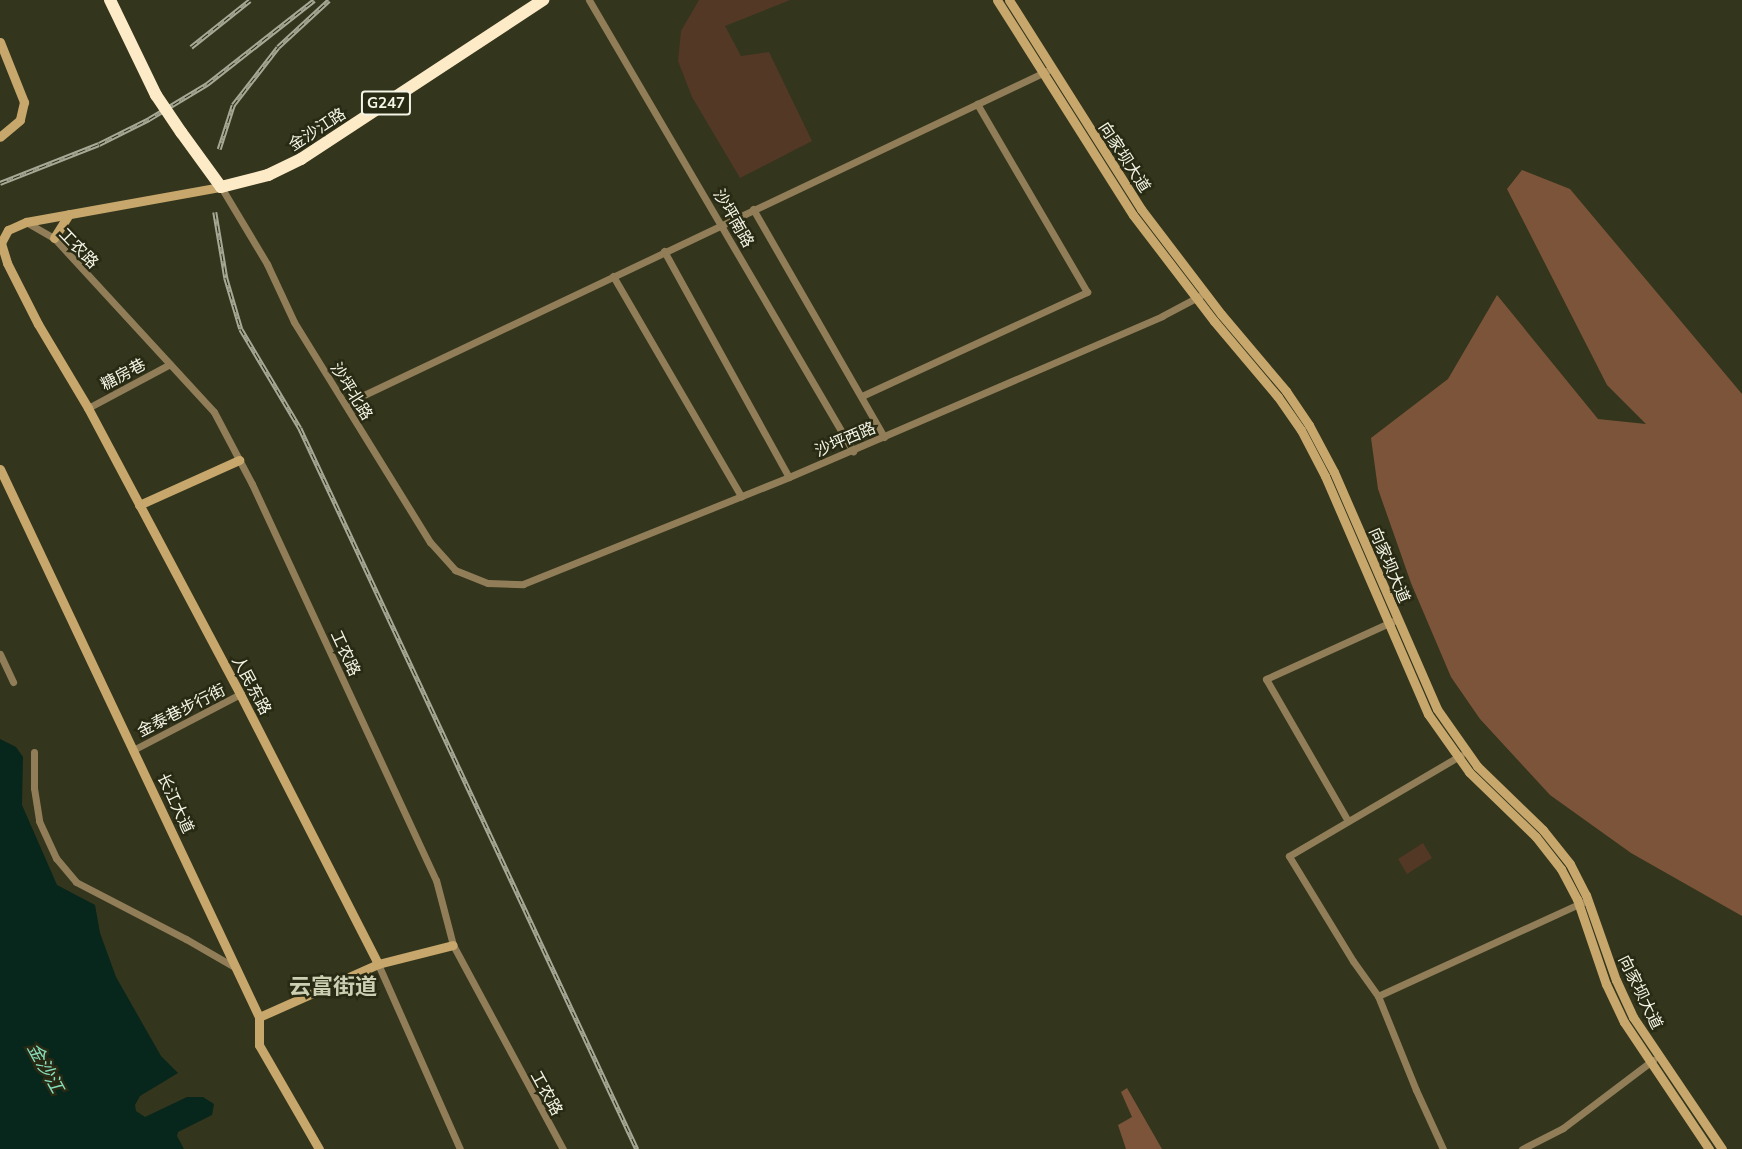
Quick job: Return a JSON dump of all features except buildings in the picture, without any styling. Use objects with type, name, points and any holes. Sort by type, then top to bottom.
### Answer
[{"type":"highway","points":[[110,0],[156,95],[221,187]]},
{"type":"highway","name":"金沙江路","points":[[221,187],[260,179],[291,165],[543,0]]},
{"type":"main road","name":"向家坝大道","points":[[997,0],[1047,71]]},
{"type":"main road","name":"向家坝大道","points":[[1009,0],[1113,185],[1278,397],[1306,438],[1392,622],[1420,699],[1482,786],[1546,848],[1583,902],[1613,999],[1654,1059],[1722,1149]]},
{"type":"main road","points":[[0,42],[24,102],[20,120],[0,137]]},
{"type":"main road","points":[[1,243],[8,230],[26,222],[221,187]]},
{"type":"main road","points":[[54,238],[69,214]]},
{"type":"main road","name":"人民东路","points":[[1,243],[7,263],[38,324],[88,408],[240,694],[378,963]]},
{"type":"main road","points":[[139,505],[239,460]]},
{"type":"main road","name":"长江大道","points":[[0,469],[3,485],[135,749],[238,970],[259,1017],[259,1045],[319,1149]]},
{"type":"main road","points":[[259,1017],[378,963],[453,945]]},
{"type":"main road","name":"向家坝大道","points":[[1654,1059],[1709,1149]]},
{"type":"street","name":"沙坪南路","points":[[589,0],[722,223],[853,451]]},
{"type":"street","points":[[345,404],[722,223],[1047,71]]},
{"type":"street","points":[[864,395],[1088,292],[977,104]]},
{"type":"street","name":"沙坪北路","points":[[221,187],[267,264],[294,322],[430,542],[455,570],[488,583]]},
{"type":"street","points":[[753,209],[884,437]]},
{"type":"street","name":"工农路","points":[[26,222],[54,238],[214,412],[239,460],[436,880],[453,945],[563,1149]]},
{"type":"street","points":[[664,251],[789,477]]},
{"type":"street","points":[[613,276],[741,496]]},
{"type":"street","name":"沙坪西路","points":[[488,583],[523,584],[789,477],[1162,316],[1200,296]]},
{"type":"street","name":"糖房巷","points":[[88,408],[170,364]]},
{"type":"street","points":[[1348,821],[1266,679],[1392,622]]},
{"type":"street","points":[[0,654],[13,682]]},
{"type":"street","name":"金泰巷步行街","points":[[135,749],[240,694]]},
{"type":"street","points":[[34,752],[34,788],[39,821],[56,858],[76,882],[186,939],[238,970]]},
{"type":"street","points":[[1443,1149],[1378,996],[1353,961],[1289,856],[1462,755]]},
{"type":"street","points":[[1378,996],[1583,902]]},
{"type":"street","name":"人民东路","points":[[378,963],[460,1149]]},
{"type":"street","points":[[1522,1149],[1563,1128],[1654,1059]]},
{"type":"shaded area","points":[[699,0],[790,0],[725,26],[741,56],[769,52],[812,141],[740,178],[692,97],[678,61],[681,31]]},
{"type":"shaded area","points":[[1522,170],[1570,189],[1742,394],[1742,916],[1631,853],[1550,795],[1480,719],[1451,677],[1411,583],[1378,489],[1371,438],[1448,379],[1497,295],[1598,419],[1646,424],[1607,385],[1507,189]]},
{"type":"shaded area","points":[[1423,843],[1432,858],[1407,874],[1398,859]]},
{"type":"shaded area","points":[[1127,1088],[1162,1149],[1126,1149],[1118,1125],[1132,1117],[1121,1092]]},
{"type":"water","name":"金沙江","points":[[0,739],[16,747],[23,757],[22,805],[57,885],[95,905],[100,933],[116,977],[161,1056],[178,1073],[140,1096],[135,1105],[136,1111],[145,1117],[187,1097],[203,1097],[214,1104],[212,1115],[178,1132],[177,1136],[184,1149],[0,1149]]},
{"type":"railway","points":[[191,47],[250,0]]},
{"type":"railway","points":[[0,183],[99,144],[149,119],[207,84],[314,0]]},
{"type":"railway","points":[[219,149],[233,105],[278,47],[329,0]]},
{"type":"railway","points":[[215,212],[226,278],[241,329],[300,428],[637,1149]]},
{"type":"district","name":"云富街道","points":[[333,987]]}]
